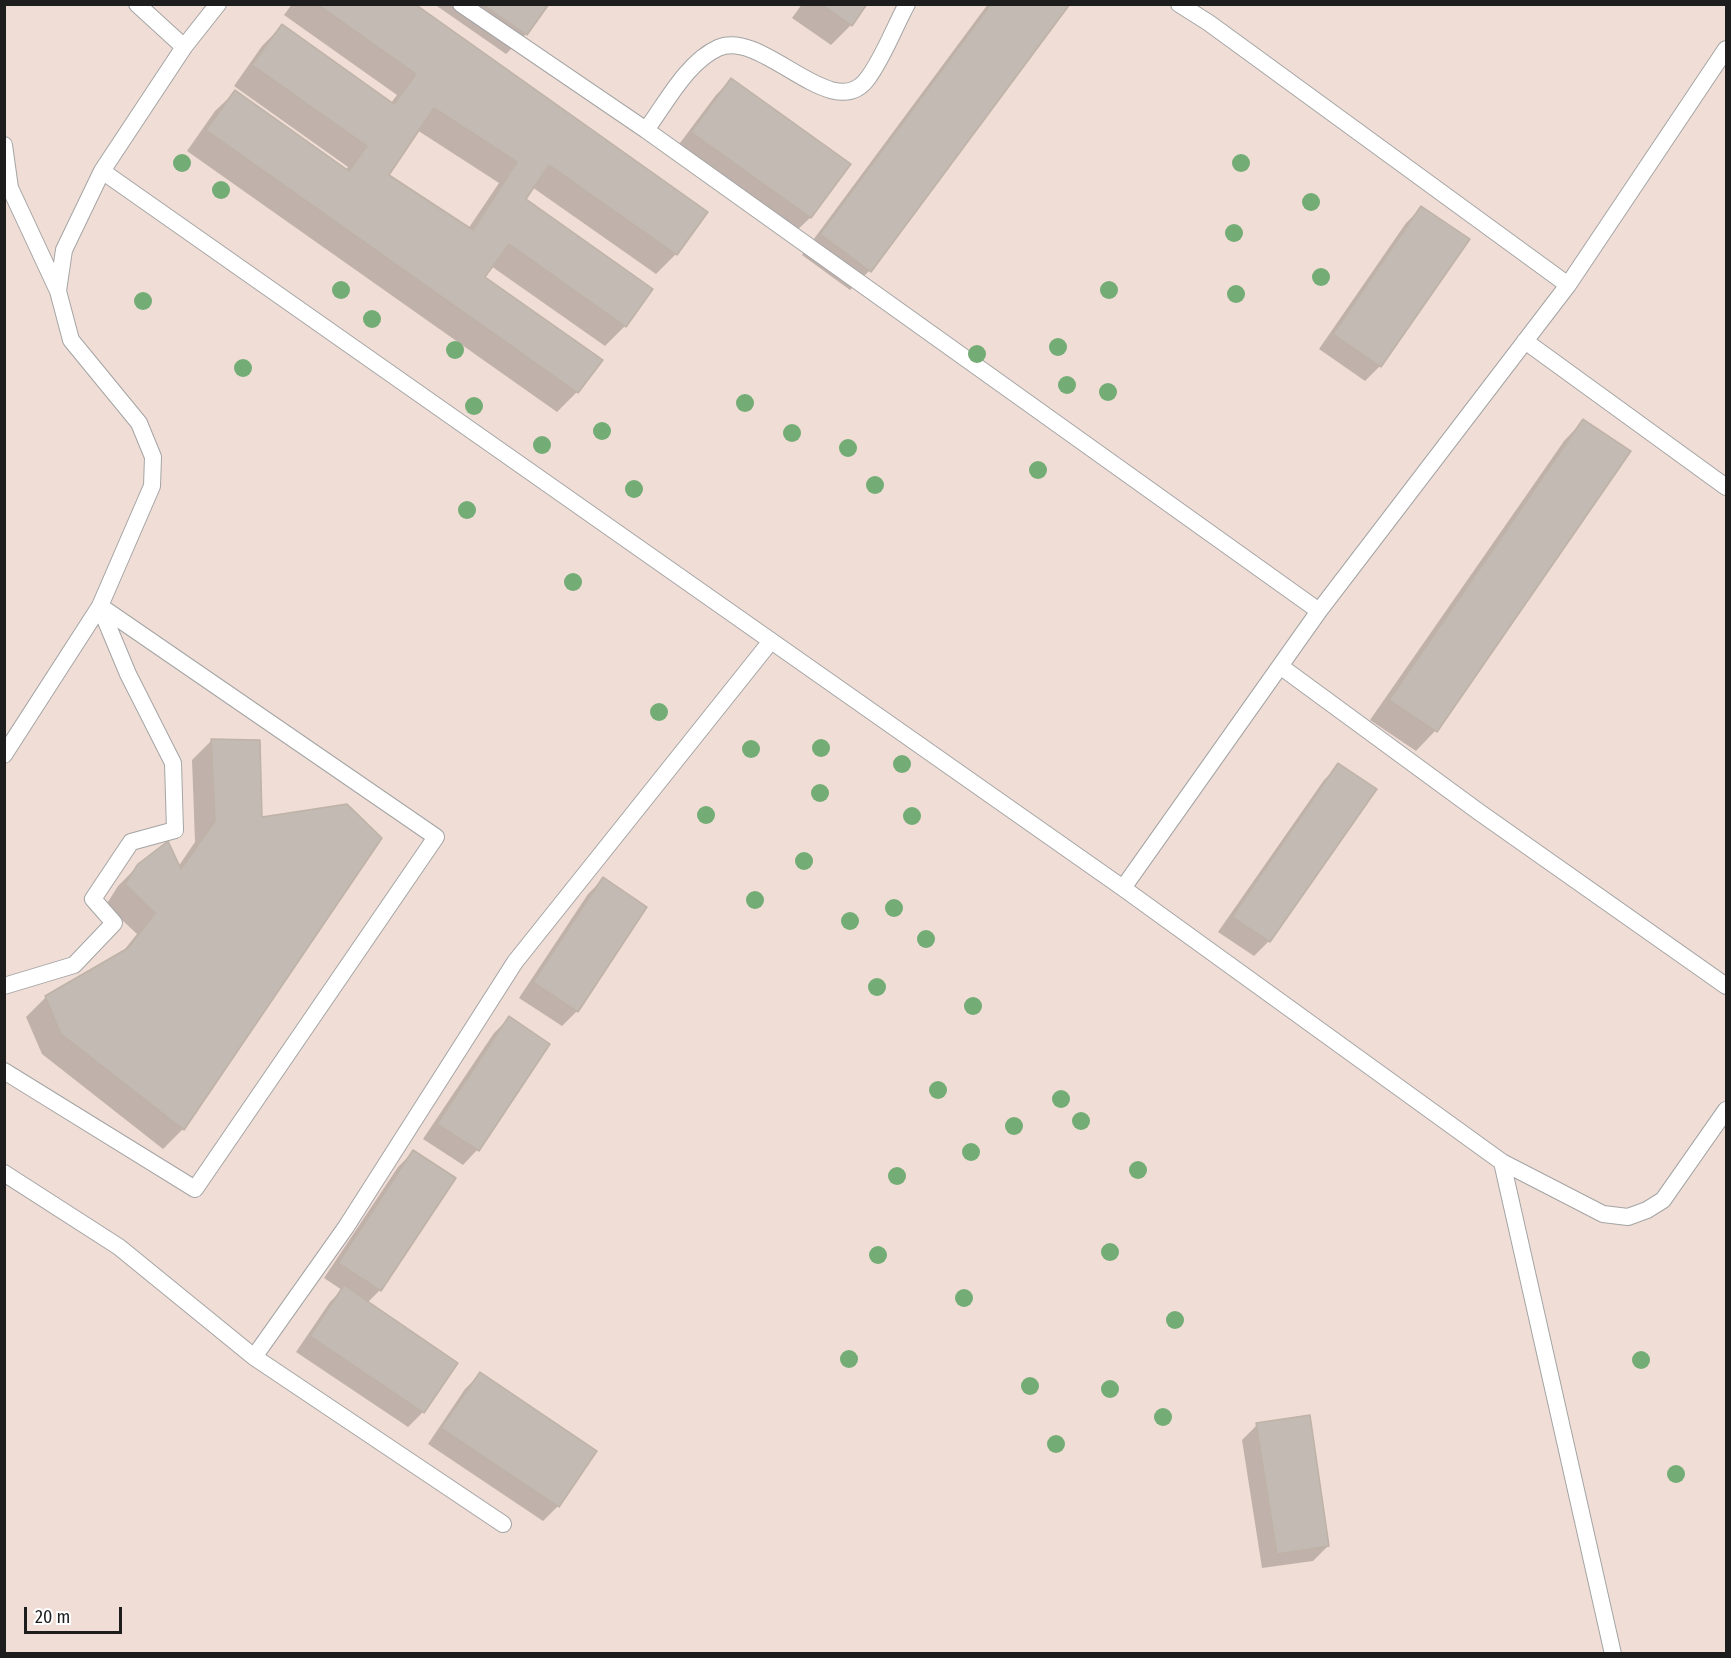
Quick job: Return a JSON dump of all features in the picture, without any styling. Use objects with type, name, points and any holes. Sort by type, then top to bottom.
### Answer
[{"type":"lane","points":[[137,4],[184,47]]},
{"type":"lane","points":[[58,291],[64,250],[102,171],[184,47],[218,4]]},
{"type":"lane","points":[[461,4],[646,130],[1319,611]]},
{"type":"lane","points":[[646,130],[698,61],[720,47],[750,48],[831,92],[850,92],[867,80],[907,4]]},
{"type":"lane","points":[[1179,4],[1209,23],[1568,285]]},
{"type":"lane","points":[[1123,888],[1319,611],[1568,285],[1726,49]]},
{"type":"lane","points":[[4,145],[10,188],[58,291],[71,340],[139,423],[153,457],[152,486],[100,606],[4,755]]},
{"type":"lane","points":[[102,171],[1123,888],[1502,1162],[1604,1214],[1628,1217],[1647,1210],[1663,1200],[1726,1110]]},
{"type":"lane","points":[[1526,341],[1726,487]]},
{"type":"lane","points":[[4,986],[74,965],[114,923],[93,898],[131,842],[175,830],[173,763],[128,674],[100,606]]},
{"type":"lane","points":[[4,1071],[195,1189],[436,837],[100,606]]},
{"type":"lane","points":[[254,1357],[346,1227],[515,962],[771,641]]},
{"type":"lane","points":[[1280,666],[1479,812],[1726,986]]},
{"type":"lane","points":[[1502,1162],[1613,1653]]},
{"type":"lane","points":[[4,1173],[119,1247],[254,1357],[503,1524]]},
{"type":"shaded area","points":[[5,5],[1726,5],[1726,1653],[5,1653]]},
{"type":"building","points":[[317,4],[415,4],[708,212],[677,255],[549,165],[526,199],[653,289],[626,327],[509,244],[485,277],[603,360],[578,393],[206,130],[235,90],[349,171],[367,146],[252,65],[282,24],[394,104],[416,74]],"holes":[[[434,108],[517,162],[473,230],[389,175]]]},
{"type":"building","points":[[482,4],[549,4],[527,35]]},
{"type":"building","points":[[821,4],[867,4],[852,26]]},
{"type":"building","points":[[991,4],[1070,4],[871,272],[820,234]]},
{"type":"building","points":[[731,78],[851,164],[811,218],[691,132]]},
{"type":"building","points":[[1421,206],[1470,239],[1381,367],[1333,334]]},
{"type":"building","points":[[1583,419],[1631,451],[1437,732],[1389,700]]},
{"type":"building","points":[[211,739],[260,740],[262,817],[347,804],[382,838],[184,1130],[61,1034],[45,996],[128,948],[155,913],[125,884],[138,864],[168,841],[181,869],[215,821]]},
{"type":"building","points":[[1338,763],[1377,789],[1270,942],[1232,917]]},
{"type":"building","points":[[603,877],[647,907],[578,1012],[533,982]]},
{"type":"building","points":[[509,1016],[550,1044],[479,1151],[437,1124]]},
{"type":"building","points":[[413,1150],[456,1178],[381,1291],[338,1263]]},
{"type":"building","points":[[344,1285],[458,1363],[424,1413],[310,1336]]},
{"type":"building","points":[[480,1372],[597,1451],[559,1507],[441,1428]]},
{"type":"building","points":[[1310,1415],[1329,1546],[1277,1554],[1256,1423]]}]
